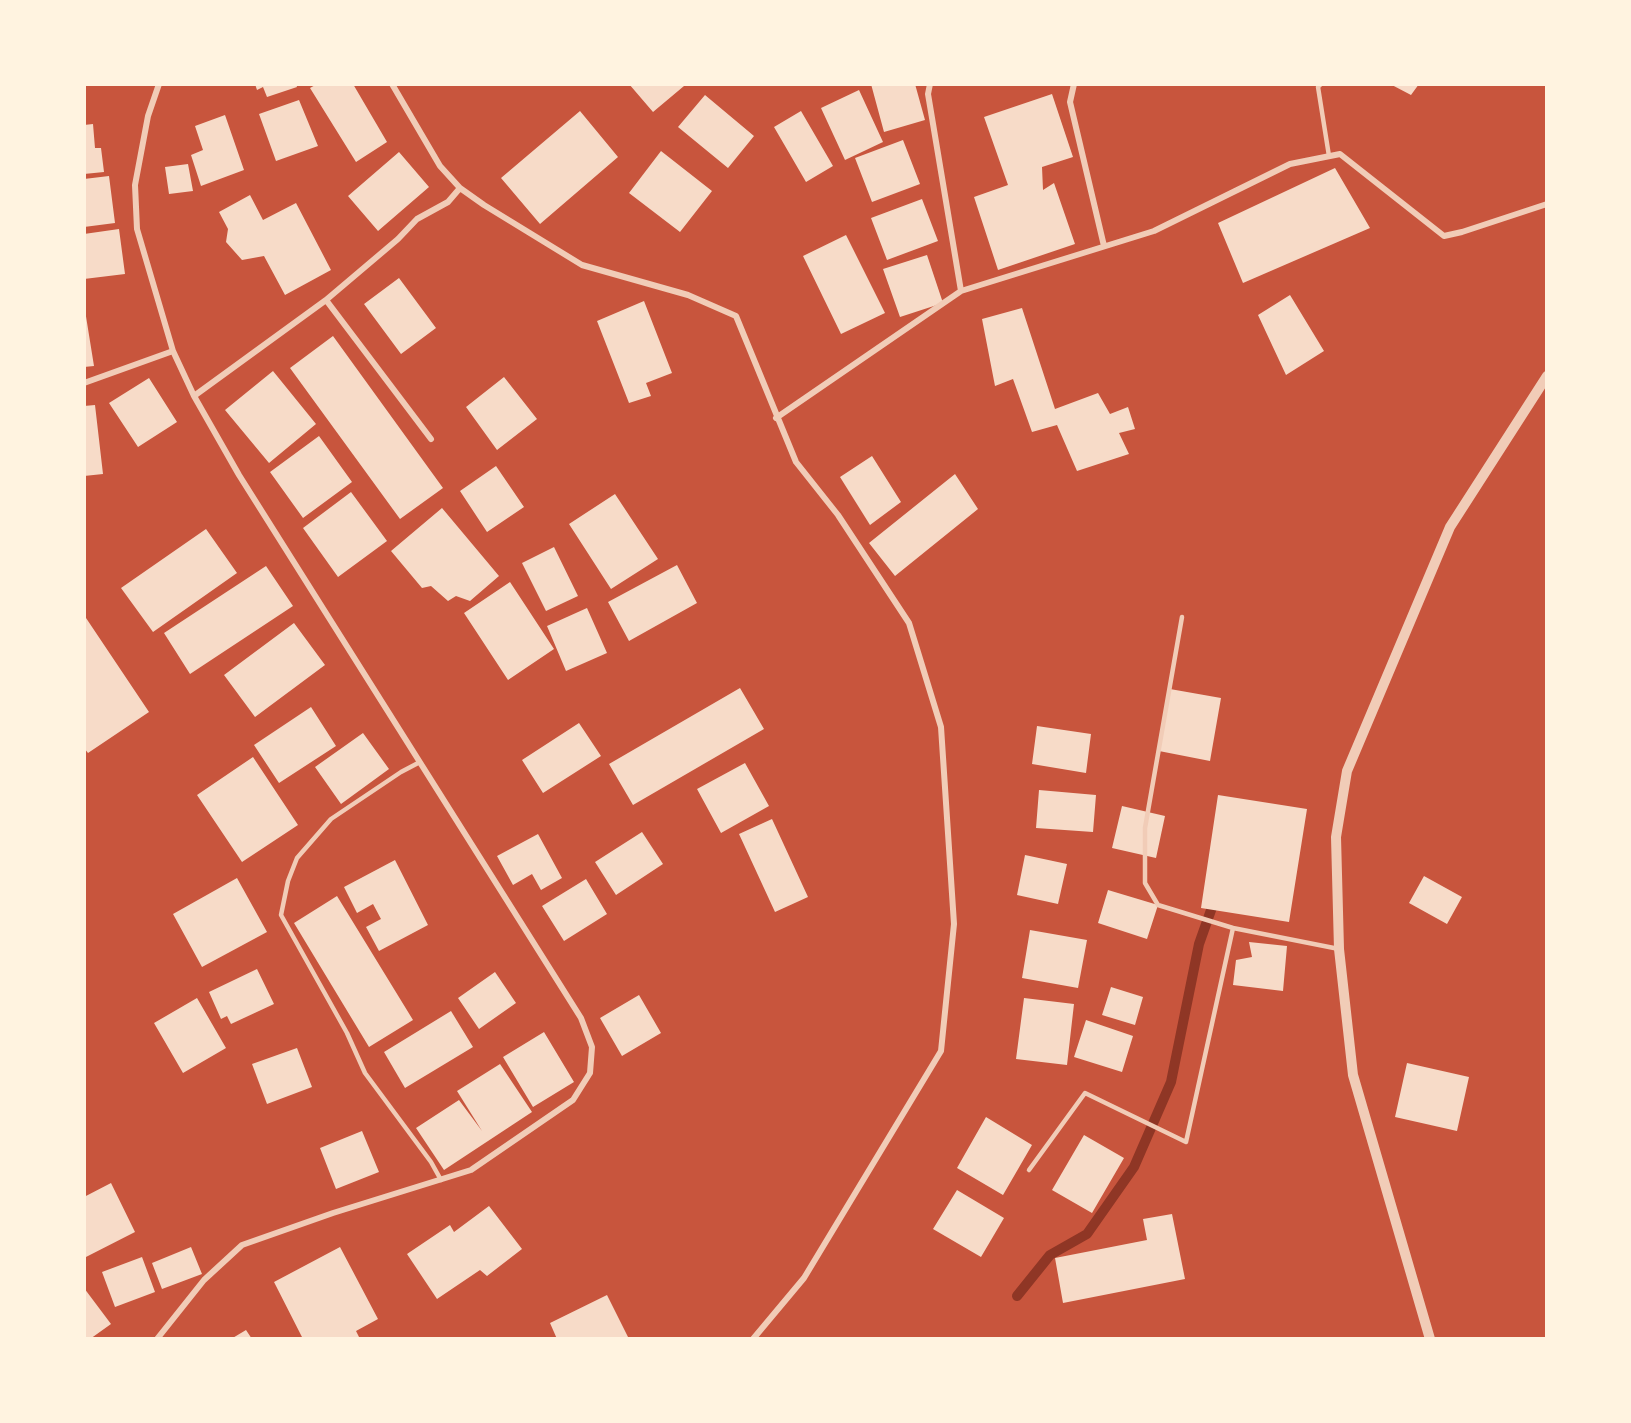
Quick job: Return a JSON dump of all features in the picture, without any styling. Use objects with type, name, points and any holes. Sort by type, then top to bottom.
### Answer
[{"type":"street","points":[[157,1339],[204,1280],[242,1245],[333,1213],[442,1181],[471,1170],[573,1100],[590,1073],[592,1047],[581,1018],[239,475],[194,396],[173,351],[137,229],[135,185],[148,116],[159,84]]},
{"type":"street","points":[[392,84],[440,166],[460,188],[582,265],[688,295],[736,316],[796,462],[838,515],[909,623],[941,727],[954,924],[941,1051],[804,1278],[753,1339]]},
{"type":"street","points":[[930,84],[928,94],[961,291]]},
{"type":"street","points":[[1074,84],[1070,102],[1104,246]]},
{"type":"street","points":[[776,418],[961,291],[1154,231],[1290,165],[1340,154],[1444,236],[1547,204]]},
{"type":"street","points":[[194,396],[326,300],[398,239],[417,219],[448,202],[460,188]]},
{"type":"street","points":[[326,300],[431,439]]},
{"type":"street","points":[[84,383],[173,351]]},
{"type":"street","points":[[1430,1339],[1353,1075],[1339,949],[1336,837],[1347,771],[1450,527],[1547,376]]},
{"type":"lane","points":[[1321,84],[1318,87],[1329,156]]},
{"type":"lane","points":[[1182,617],[1145,828],[1145,883],[1158,905],[1232,928],[1339,949]]},
{"type":"lane","points":[[420,762],[401,772],[331,819],[297,858],[288,881],[281,915],[347,1033],[365,1072],[431,1162],[442,1181]]},
{"type":"lane","points":[[1029,1170],[1085,1093],[1186,1142],[1232,928]]},
{"type":"building","points":[[255,84],[296,84],[297,87],[267,97],[263,87],[257,90]]},
{"type":"building","points":[[317,84],[353,84],[387,142],[356,162],[310,88]]},
{"type":"building","points":[[629,84],[682,84],[684,86],[653,112]]},
{"type":"building","points":[[871,84],[915,84],[925,120],[884,132]]},
{"type":"building","points":[[1390,84],[1419,84],[1411,95]]},
{"type":"building","points":[[859,90],[883,142],[845,160],[821,108]]},
{"type":"building","points":[[1052,94],[1073,157],[1042,167],[1043,190],[1054,183],[1075,244],[998,270],[974,197],[1008,185],[984,117]]},
{"type":"building","points":[[705,95],[754,136],[728,168],[678,127]]},
{"type":"building","points":[[299,100],[318,146],[276,161],[259,114]]},
{"type":"building","points":[[580,111],[618,157],[540,224],[501,178]]},
{"type":"building","points":[[801,111],[833,166],[806,182],[774,127]]},
{"type":"building","points":[[225,115],[244,170],[201,186],[191,155],[203,150],[195,126]]},
{"type":"building","points":[[93,124],[95,148],[101,148],[104,172],[84,174],[84,125]]},
{"type":"building","points":[[903,140],[920,184],[872,202],[855,158]]},
{"type":"building","points":[[661,151],[712,191],[680,232],[629,193]]},
{"type":"building","points":[[399,152],[429,187],[378,231],[348,196]]},
{"type":"building","points":[[188,164],[193,191],[169,194],[165,167]]},
{"type":"building","points":[[1335,168],[1370,228],[1243,283],[1218,223]]},
{"type":"building","points":[[109,176],[115,223],[84,227],[84,179]]},
{"type":"building","points":[[250,195],[263,220],[296,203],[331,270],[285,295],[264,256],[242,260],[226,242],[228,229],[219,212]]},
{"type":"building","points":[[922,199],[938,241],[887,260],[871,218]]},
{"type":"building","points":[[119,229],[125,274],[84,279],[84,234]]},
{"type":"building","points":[[846,235],[885,313],[841,334],[803,256]]},
{"type":"building","points":[[927,255],[943,303],[900,317],[883,269]]},
{"type":"building","points":[[399,278],[436,328],[401,354],[364,304]]},
{"type":"building","points":[[1290,295],[1324,351],[1286,375],[1258,315]]},
{"type":"building","points":[[644,301],[672,373],[646,383],[651,396],[629,403],[597,321]]},
{"type":"building","points":[[84,304],[94,366],[84,367]]},
{"type":"building","points":[[1022,308],[1055,409],[1098,393],[1110,414],[1128,407],[1135,429],[1119,433],[1129,454],[1077,471],[1057,425],[1032,432],[1013,379],[995,386],[982,319]]},
{"type":"building","points":[[333,336],[443,488],[400,519],[290,368]]},
{"type":"building","points":[[273,371],[316,424],[269,463],[225,410]]},
{"type":"building","points":[[504,377],[537,419],[497,450],[466,407]]},
{"type":"building","points":[[149,378],[177,422],[138,447],[109,403]]},
{"type":"building","points":[[95,405],[103,474],[84,476],[84,406]]},
{"type":"building","points":[[319,436],[352,482],[303,518],[270,472]]},
{"type":"building","points":[[872,456],[901,502],[870,525],[840,477]]},
{"type":"building","points":[[496,466],[524,507],[487,532],[460,491]]},
{"type":"building","points":[[955,474],[978,509],[895,576],[869,543]]},
{"type":"building","points":[[351,492],[387,541],[338,577],[303,528]]},
{"type":"building","points":[[615,494],[658,559],[611,589],[569,524]]},
{"type":"building","points":[[442,508],[499,576],[470,601],[456,596],[448,601],[431,586],[422,588],[391,551]]},
{"type":"building","points":[[206,529],[237,573],[153,632],[121,588]]},
{"type":"building","points":[[554,547],[578,596],[546,611],[522,563]]},
{"type":"building","points":[[677,565],[697,603],[629,641],[608,602]]},
{"type":"building","points":[[266,566],[293,606],[190,674],[164,633]]},
{"type":"building","points":[[510,582],[554,649],[508,680],[464,613]]},
{"type":"building","points":[[587,608],[607,653],[566,671],[547,626]]},
{"type":"building","points":[[84,615],[149,712],[88,753],[84,748]]},
{"type":"building","points":[[294,623],[325,665],[255,717],[224,675]]},
{"type":"building","points":[[740,688],[764,729],[633,805],[609,764]]},
{"type":"building","points":[[1170,689],[1221,698],[1210,761],[1159,751]]},
{"type":"building","points":[[311,707],[336,746],[279,783],[254,745]]},
{"type":"building","points":[[579,723],[601,756],[543,793],[522,760]]},
{"type":"building","points":[[1037,726],[1091,734],[1086,773],[1032,764]]},
{"type":"building","points":[[363,733],[389,769],[341,804],[315,767]]},
{"type":"building","points":[[253,757],[298,825],[242,862],[197,795]]},
{"type":"building","points":[[745,763],[769,806],[721,833],[697,789]]},
{"type":"building","points":[[1039,790],[1096,795],[1093,832],[1036,828]]},
{"type":"building","points":[[1218,795],[1307,809],[1289,922],[1201,908]]},
{"type":"building","points":[[1122,806],[1165,816],[1156,858],[1112,848]]},
{"type":"building","points":[[772,819],[808,897],[775,912],[739,834]]},
{"type":"building","points":[[642,832],[663,864],[616,895],[595,862]]},
{"type":"building","points":[[538,834],[562,878],[541,890],[532,874],[513,885],[497,856]]},
{"type":"building","points":[[1025,855],[1067,864],[1058,904],[1017,895]]},
{"type":"building","points":[[395,860],[428,925],[379,951],[366,927],[381,919],[373,904],[357,913],[344,887]]},
{"type":"building","points":[[1424,876],[1462,897],[1447,924],[1409,903]]},
{"type":"building","points":[[237,878],[267,932],[202,967],[173,914]]},
{"type":"building","points":[[586,879],[607,914],[564,941],[542,906]]},
{"type":"building","points":[[1108,890],[1158,905],[1147,939],[1098,923]]},
{"type":"building","points":[[337,896],[413,1020],[369,1047],[294,923]]},
{"type":"building","points":[[1030,930],[1087,940],[1078,988],[1022,978]]},
{"type":"building","points":[[1249,942],[1287,946],[1283,991],[1233,985],[1236,960],[1252,957]]},
{"type":"building","points":[[257,969],[274,1004],[231,1024],[227,1016],[221,1019],[209,992]]},
{"type":"building","points":[[495,972],[516,1003],[479,1029],[458,998]]},
{"type":"building","points":[[1111,987],[1143,997],[1135,1025],[1102,1015]]},
{"type":"building","points":[[639,995],[661,1033],[622,1056],[600,1018]]},
{"type":"building","points":[[197,998],[226,1048],[183,1073],[154,1023]]},
{"type":"building","points":[[1024,998],[1074,1004],[1067,1065],[1016,1059]]},
{"type":"building","points":[[451,1011],[473,1047],[405,1088],[384,1052]]},
{"type":"building","points":[[1086,1020],[1133,1036],[1122,1072],[1074,1057]]},
{"type":"building","points":[[544,1032],[574,1082],[533,1107],[503,1057]]},
{"type":"building","points":[[297,1048],[312,1087],[267,1104],[252,1064]]},
{"type":"building","points":[[1407,1063],[1469,1077],[1457,1131],[1395,1117]]},
{"type":"building","points":[[500,1064],[532,1112],[444,1170],[416,1128],[459,1100],[482,1131],[457,1091]]},
{"type":"building","points":[[986,1117],[1032,1145],[1003,1195],[957,1168]]},
{"type":"building","points":[[362,1131],[379,1172],[336,1189],[320,1148]]},
{"type":"building","points":[[1084,1135],[1124,1158],[1092,1213],[1052,1190]]},
{"type":"building","points":[[111,1183],[135,1232],[84,1258],[84,1197]]},
{"type":"building","points":[[957,1190],[1004,1218],[981,1257],[933,1229]]},
{"type":"building","points":[[489,1206],[522,1249],[487,1276],[480,1270],[437,1299],[407,1254],[450,1225],[454,1232]]},
{"type":"building","points":[[1172,1214],[1185,1279],[1063,1303],[1055,1258],[1147,1240],[1143,1219]]},
{"type":"building","points":[[191,1247],[202,1274],[162,1289],[152,1263]]},
{"type":"building","points":[[340,1247],[378,1319],[356,1331],[360,1339],[303,1339],[274,1282]]},
{"type":"building","points":[[142,1257],[155,1292],[115,1307],[102,1272]]},
{"type":"building","points":[[84,1288],[111,1324],[90,1339],[84,1339]]},
{"type":"building","points":[[607,1295],[629,1339],[557,1339],[550,1323]]},
{"type":"building","points":[[246,1330],[252,1339],[231,1339]]},
{"type":"waterway","points":[[1017,1296],[1050,1255],[1087,1234],[1134,1167],[1171,1082],[1199,944],[1216,896]]}]
